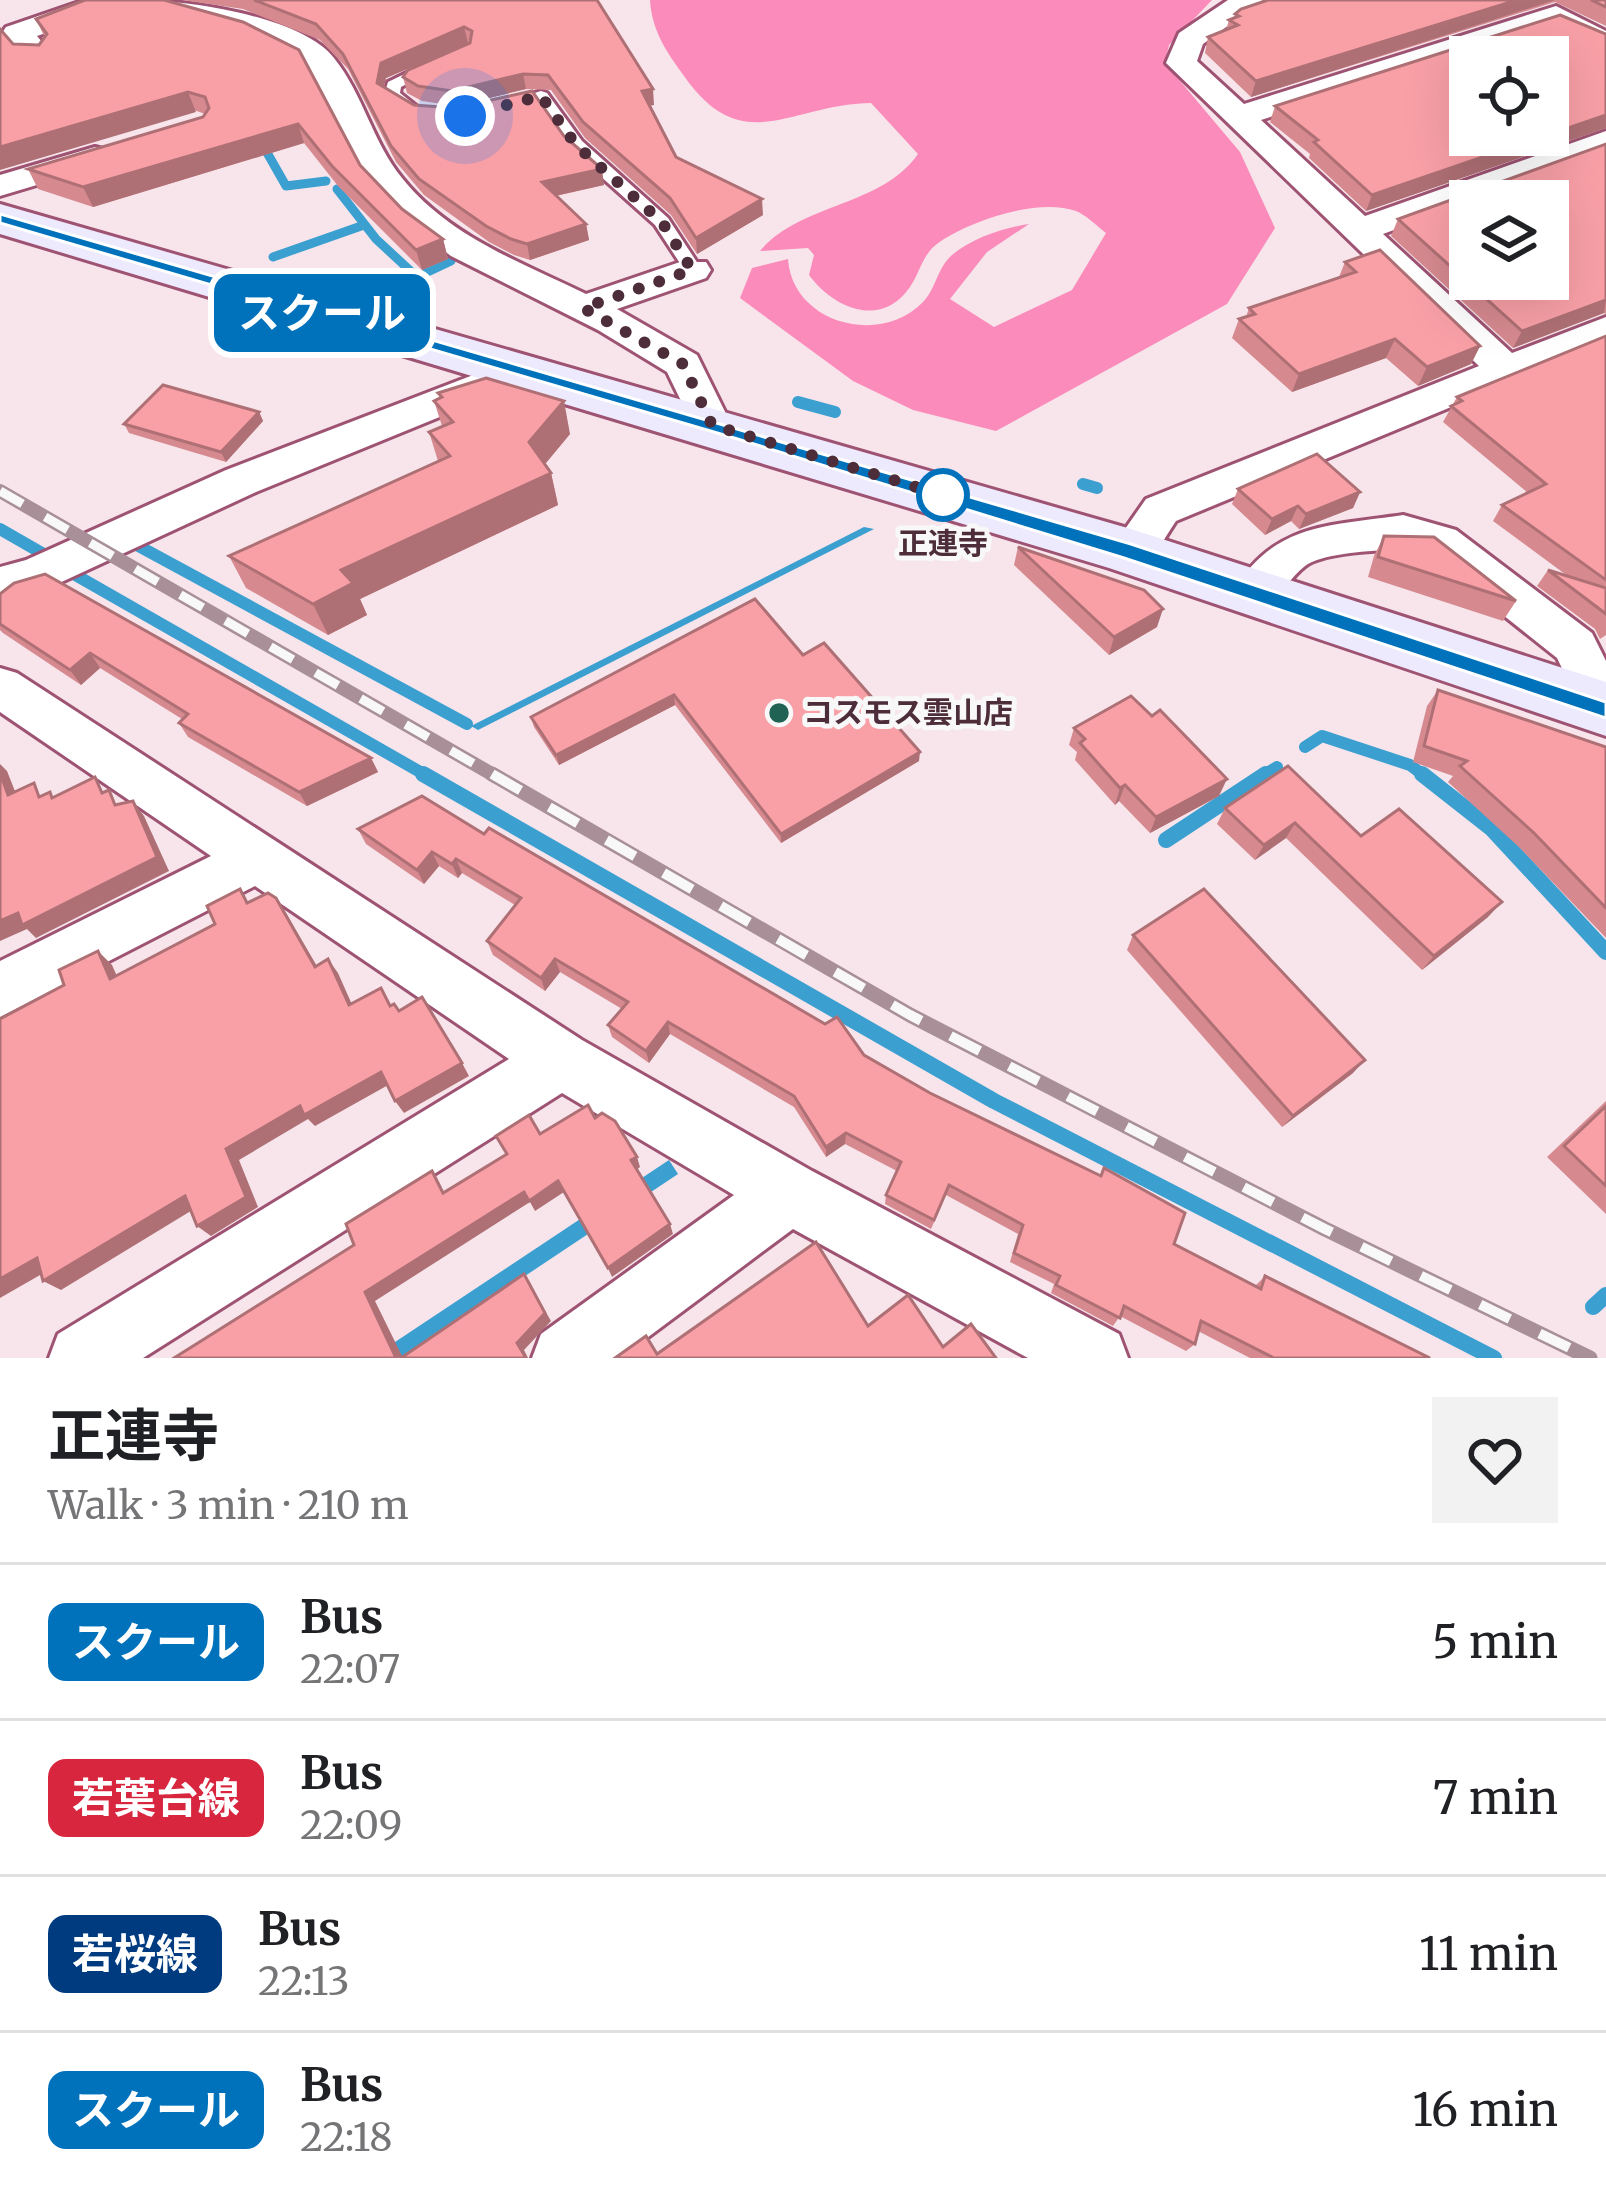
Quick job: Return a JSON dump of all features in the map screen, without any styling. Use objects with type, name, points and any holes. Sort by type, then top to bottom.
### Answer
[{"type":"main road","points":[[0,219],[1131,552],[1605,708]]},
{"type":"street","points":[[37,54],[17,33],[114,0]]},
{"type":"street","points":[[151,0],[244,26],[304,49],[321,61],[370,103],[386,182],[423,219],[482,258],[683,364],[712,425]]},
{"type":"street","points":[[1248,0],[1190,39],[1181,63],[1505,368]]},
{"type":"street","points":[[1237,117],[1556,15],[1606,43]]},
{"type":"street","points":[[1360,230],[1606,141]]},
{"type":"street","points":[[0,186],[131,146]]},
{"type":"street","points":[[583,308],[692,270]]},
{"type":"street","points":[[1131,552],[1162,510],[1505,368],[1603,334]]},
{"type":"street","points":[[0,584],[39,573],[241,481],[519,370]]},
{"type":"street","points":[[1256,593],[1291,553],[1316,545],[1403,531],[1439,541],[1483,570],[1575,646],[1605,708]]},
{"type":"street","points":[[0,687],[561,1060],[790,1193],[1095,1358]]},
{"type":"street","points":[[0,990],[256,859]]},
{"type":"street","points":[[82,1358],[561,1060]]},
{"type":"street","points":[[565,1358],[790,1193]]},
{"type":"lane","points":[[370,103],[394,85],[451,58]]},
{"type":"lane","points":[[480,113],[541,96],[576,145],[662,222],[692,270]]},
{"type":"lane","points":[[370,103],[430,116]]},
{"type":"shaded area","points":[[650,0],[1212,0],[1169,45],[1165,63],[1240,152],[1275,228],[1227,304],[996,431],[913,410],[853,381],[740,298],[752,268],[788,259],[793,281],[821,313],[862,325],[884,323],[905,316],[923,302],[947,260],[960,249],[988,235],[1029,224],[987,252],[950,299],[994,327],[1072,290],[1106,233],[1080,213],[1060,208],[1006,213],[954,233],[935,246],[910,287],[885,308],[871,311],[843,304],[809,275],[814,255],[808,248],[760,251],[796,223],[883,185],[918,154],[871,103],[769,121],[727,116],[706,101],[671,58],[657,31]]},
{"type":"water","points":[[864,527],[874,529],[478,730],[471,726]]},
{"type":"water","points":[[669,1160],[678,1174],[402,1358],[371,1358]]},
{"type":"building","points":[[85,0],[164,0],[243,22],[299,50],[360,165],[402,209],[443,239],[416,250],[332,166],[298,124],[83,187],[28,169],[203,117],[209,108],[205,97],[188,92],[0,147],[0,29],[13,44],[39,45],[47,34],[36,19]]},
{"type":"building","points":[[254,0],[597,0],[653,89],[642,91],[676,157],[762,199],[696,238],[670,198],[583,122],[548,75],[523,74],[452,91],[418,86],[403,77],[408,70],[470,43],[472,31],[464,27],[381,63],[377,83],[414,105],[455,108],[532,91],[564,136],[602,169],[542,182],[586,224],[527,244],[511,239],[419,179],[391,146],[343,54],[316,24]]},
{"type":"building","points":[[1268,0],[1517,0],[1256,81],[1208,37],[1238,25],[1229,20],[1239,16],[1235,14],[1241,9]]},
{"type":"building","points":[[1560,15],[1606,34],[1606,115],[1569,128],[1569,36],[1494,36]]},
{"type":"building","points":[[1449,50],[1449,156],[1486,156],[1372,195],[1314,142],[1318,140],[1275,106]]},
{"type":"building","points":[[1606,144],[1606,300],[1522,331],[1488,300],[1569,300],[1569,180],[1506,180]]},
{"type":"building","points":[[1449,201],[1449,265],[1398,219]]},
{"type":"building","points":[[1380,250],[1480,346],[1427,367],[1395,339],[1299,374],[1239,319],[1255,314],[1249,308],[1356,272],[1345,262]]},
{"type":"building","points":[[1606,336],[1606,580],[1502,505],[1546,484],[1451,406],[1462,401],[1457,397]]},
{"type":"building","points":[[486,378],[564,401],[529,442],[551,473],[341,570],[353,583],[313,604],[229,556],[450,456],[429,432],[453,422],[434,401],[442,397],[438,393]]},
{"type":"building","points":[[163,385],[259,412],[221,452],[124,424]]},
{"type":"building","points":[[1317,454],[1360,492],[1306,514],[1298,506],[1272,519],[1238,489]]},
{"type":"building","points":[[1384,536],[1434,537],[1516,601],[1378,557]]},
{"type":"building","points":[[1018,547],[1144,590],[1163,609],[1114,637]]},
{"type":"building","points":[[1548,570],[1606,588],[1606,614]]},
{"type":"building","points":[[45,574],[371,758],[299,792],[179,723],[188,714],[90,653],[70,670],[0,624],[0,594],[14,583]]},
{"type":"building","name":"コスモス雲山店","points":[[755,599],[803,655],[824,643],[920,752],[781,834],[674,695],[556,755],[531,717]]},
{"type":"building","points":[[1438,690],[1606,747],[1606,908],[1460,766],[1467,761],[1424,746]]},
{"type":"building","points":[[1131,696],[1152,716],[1160,710],[1227,779],[1156,817],[1125,785],[1120,788],[1080,743],[1085,739],[1074,728]]},
{"type":"building","points":[[1288,766],[1361,836],[1399,809],[1502,902],[1434,956],[1295,823],[1264,845],[1225,808]]},
{"type":"building","points":[[0,773],[8,795],[34,783],[39,797],[50,792],[52,798],[95,777],[102,793],[109,790],[115,805],[133,801],[157,857],[22,925],[18,913],[0,921]]},
{"type":"building","points":[[422,796],[484,834],[489,828],[825,1024],[837,1017],[864,1055],[930,1093],[1101,1176],[1104,1168],[1185,1213],[1174,1244],[1261,1289],[1265,1276],[1430,1358],[1274,1358],[1201,1321],[1195,1344],[1124,1306],[1120,1318],[1056,1285],[1060,1276],[1014,1253],[1023,1225],[949,1185],[934,1220],[886,1195],[901,1162],[846,1133],[826,1147],[794,1096],[668,1022],[646,1051],[608,1025],[628,1002],[555,959],[541,978],[487,941],[521,898],[456,859],[452,864],[432,852],[417,870],[358,829]]},
{"type":"building","points":[[240,889],[247,903],[268,893],[276,898],[315,967],[328,959],[349,1005],[381,988],[390,1006],[394,1004],[399,1011],[422,997],[462,1063],[395,1101],[381,1072],[304,1115],[300,1106],[226,1149],[246,1197],[197,1226],[185,1196],[43,1281],[37,1258],[0,1279],[0,1019],[64,985],[59,970],[98,951],[110,979],[215,924],[207,906]]},
{"type":"building","points":[[1204,889],[1365,1060],[1293,1116],[1133,935]]},
{"type":"building","points":[[588,1105],[595,1118],[602,1113],[615,1121],[637,1157],[631,1160],[670,1224],[608,1268],[558,1181],[529,1201],[524,1192],[365,1292],[396,1358],[174,1358],[354,1245],[346,1224],[432,1171],[443,1193],[507,1154],[496,1136],[529,1115],[540,1134]]},
{"type":"building","points":[[1606,1106],[1606,1186],[1564,1146]]},
{"type":"building","points":[[816,1242],[868,1326],[908,1295],[943,1347],[971,1324],[996,1358],[615,1358],[646,1336],[657,1354]]},
{"type":"building","points":[[524,1274],[545,1313],[517,1343],[526,1358],[401,1358]]},
{"type":"waterway","points":[[261,142],[286,186],[326,181]]},
{"type":"waterway","points":[[337,189],[376,239],[417,277],[451,261]]},
{"type":"waterway","points":[[273,257],[364,225]]},
{"type":"waterway","points":[[798,402],[835,412]]},
{"type":"waterway","points":[[1083,484],[1097,488]]},
{"type":"waterway","points":[[0,529],[47,556]]},
{"type":"waterway","points":[[133,543],[467,724]]},
{"type":"waterway","points":[[65,569],[429,777]]},
{"type":"waterway","points":[[1305,747],[1322,736],[1410,765],[1422,774]]},
{"type":"waterway","points":[[1261,777],[1277,767]]},
{"type":"waterway","points":[[423,774],[994,1101],[1494,1358]]},
{"type":"waterway","points":[[1166,840],[1266,774]]},
{"type":"waterway","points":[[1422,774],[1426,777]]},
{"type":"waterway","points":[[1422,774],[1492,829],[1606,952]]},
{"type":"waterway","points":[[1593,1307],[1606,1295]]},
{"type":"railway","points":[[0,491],[497,777]]},
{"type":"railway","points":[[492,774],[910,1015],[1325,1229],[1590,1358]]},
{"type":"bus line","name":"スクール","points":[[0,219],[1131,552],[1606,709]]},
{"type":"place","name":"正連寺","points":[[943,495]]},
{"type":"place","name":"コスモス雲山店","points":[[779,713]]},
{"type":"route","points":[[465,116],[541,96],[576,145],[662,222],[692,270],[583,308],[683,364],[712,425],[956,499],[943,495]]}]
